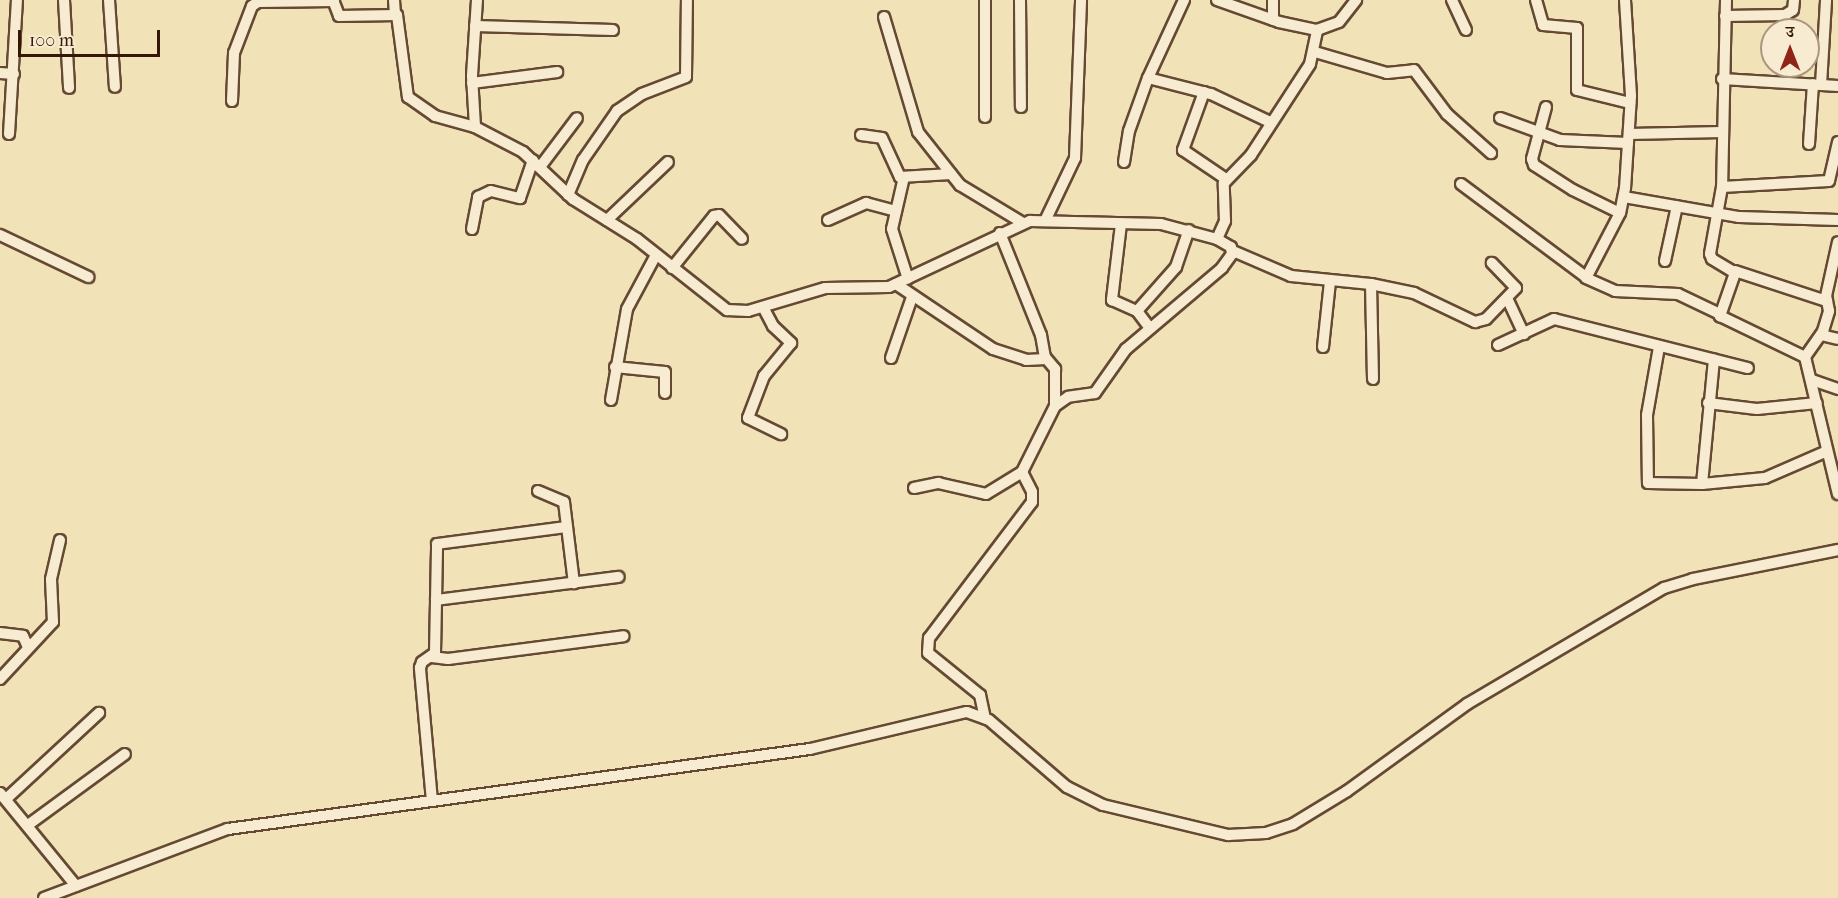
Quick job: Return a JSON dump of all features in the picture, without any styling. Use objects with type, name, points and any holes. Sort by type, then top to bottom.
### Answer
[{"type":"street","points":[[9,134],[17,0]]},
{"type":"street","points":[[64,0],[69,88]]},
{"type":"street","points":[[109,0],[115,87]]},
{"type":"street","points":[[232,101],[234,53],[252,6],[258,2],[333,0],[339,16],[394,14]]},
{"type":"street","points":[[394,0],[394,14],[408,97],[435,116],[475,127],[536,163],[568,195],[656,255],[727,310],[764,307],[825,288],[871,289],[896,284],[1023,223],[1045,221],[1161,224],[1189,230],[1217,239],[1233,251],[1291,276],[1371,284],[1429,298],[1475,322],[1486,319],[1507,298],[1515,286],[1492,263]]},
{"type":"street","points":[[475,127],[472,83],[477,0]]},
{"type":"street","points":[[568,195],[583,160],[616,111],[642,94],[686,77],[687,0]]},
{"type":"street","points":[[984,117],[986,0]]},
{"type":"street","points":[[1020,0],[1021,107]]},
{"type":"street","points":[[1045,221],[1075,158],[1081,0]]},
{"type":"street","points":[[1124,162],[1129,131],[1148,78],[1184,0]]},
{"type":"street","points":[[1217,0],[1273,20],[1317,30],[1339,22],[1356,0]]},
{"type":"street","points":[[1273,0],[1273,20]]},
{"type":"street","points":[[1452,0],[1466,30]]},
{"type":"street","points":[[1536,0],[1543,25],[1577,28],[1576,90],[1630,103]]},
{"type":"street","points":[[1587,279],[1620,213],[1624,197],[1630,103],[1625,0]]},
{"type":"street","points":[[1725,0],[1722,187],[1711,257],[1735,271],[1772,286],[1827,302]]},
{"type":"street","points":[[1725,16],[1785,15],[1793,10],[1794,0]]},
{"type":"street","points":[[1809,144],[1826,0]]},
{"type":"street","points":[[884,17],[915,127],[951,174],[974,196],[1023,223]]},
{"type":"street","points":[[475,26],[613,30]]},
{"type":"street","points":[[1217,239],[1225,221],[1223,188],[1226,179],[1251,155],[1315,52],[1317,30]]},
{"type":"street","points":[[1315,52],[1387,73],[1414,70],[1447,114],[1491,153]]},
{"type":"street","points":[[472,83],[557,72]]},
{"type":"street","points":[[0,73],[14,74]]},
{"type":"street","points":[[1148,78],[1204,92],[1270,122]]},
{"type":"street","points":[[1722,78],[1838,87]]},
{"type":"street","points":[[1204,92],[1184,150],[1226,179]]},
{"type":"street","points":[[1546,107],[1532,159],[1534,165],[1572,190],[1620,213]]},
{"type":"street","points":[[472,229],[478,197],[491,191],[520,198],[536,163],[577,118]]},
{"type":"street","points":[[1500,118],[1539,134],[1587,144],[1722,132]]},
{"type":"street","points":[[861,135],[882,138],[898,174],[904,177],[951,174]]},
{"type":"street","points":[[1722,187],[1829,181],[1838,142]]},
{"type":"street","points":[[607,220],[668,162]]},
{"type":"street","points":[[904,177],[892,234],[908,279]]},
{"type":"street","points":[[1461,184],[1587,279],[1615,291],[1678,294],[1720,314],[1722,318],[1806,357]]},
{"type":"street","points":[[1624,197],[1719,214],[1838,220]]},
{"type":"street","points":[[828,220],[866,204],[896,211]]},
{"type":"street","points":[[1665,261],[1677,207]]},
{"type":"street","points":[[672,268],[714,216],[719,215],[742,238]]},
{"type":"street","points":[[1121,224],[1112,300],[1137,311],[1149,327]]},
{"type":"street","points":[[1137,311],[1176,267],[1189,230]]},
{"type":"street","points":[[1000,233],[1041,335],[1046,359],[1056,372],[1055,406]]},
{"type":"street","points":[[0,235],[88,277]]},
{"type":"street","points":[[1838,242],[1827,302],[1829,311],[1821,335],[1806,357],[1825,452],[1838,494]]},
{"type":"street","points":[[914,489],[938,483],[986,494],[1022,472],[1055,406],[1063,399],[1095,393],[1117,358],[1149,327],[1222,268],[1233,251]]},
{"type":"street","points":[[611,400],[627,309],[656,255]]},
{"type":"street","points":[[1720,314],[1735,271]]},
{"type":"street","points":[[1323,347],[1330,281]]},
{"type":"street","points":[[896,284],[912,297],[993,349],[1026,360],[1046,359]]},
{"type":"street","points":[[1371,284],[1373,379]]},
{"type":"street","points":[[891,358],[912,297]]},
{"type":"street","points":[[1507,298],[1524,334]]},
{"type":"street","points":[[764,307],[773,326],[791,343],[764,376],[748,418],[781,434]]},
{"type":"street","points":[[1498,345],[1554,319],[1748,368]]},
{"type":"street","points":[[1821,335],[1838,339]]},
{"type":"street","points":[[1659,347],[1647,415],[1645,478],[1650,483],[1702,484],[1765,478],[1825,452]]},
{"type":"street","points":[[1702,484],[1714,360]]},
{"type":"street","points":[[615,367],[664,372],[665,393]]},
{"type":"street","points":[[1812,380],[1838,389]]},
{"type":"street","points":[[1708,404],[1756,409],[1817,403]]},
{"type":"street","points":[[985,718],[980,695],[938,664],[927,646],[938,624],[1032,502],[1032,492],[1022,472]]},
{"type":"street","points":[[538,490],[562,500],[574,583]]},
{"type":"street","points":[[432,657],[440,542],[567,527]]},
{"type":"street","points":[[0,679],[27,645],[53,622],[51,579],[60,540]]},
{"type":"street","points":[[44,898],[228,830],[810,749],[960,712],[985,718],[1066,787],[1103,805],[1228,835],[1266,833],[1293,824],[1347,791],[1467,704],[1664,588],[1693,579],[1838,550]]},
{"type":"street","points":[[436,600],[619,577]]},
{"type":"street","points":[[0,633],[23,636],[27,645]]},
{"type":"street","points":[[432,801],[420,670],[422,662],[432,657],[448,659],[624,636]]},
{"type":"street","points":[[76,886],[3,796],[99,713]]},
{"type":"street","points":[[28,825],[125,754]]}]
